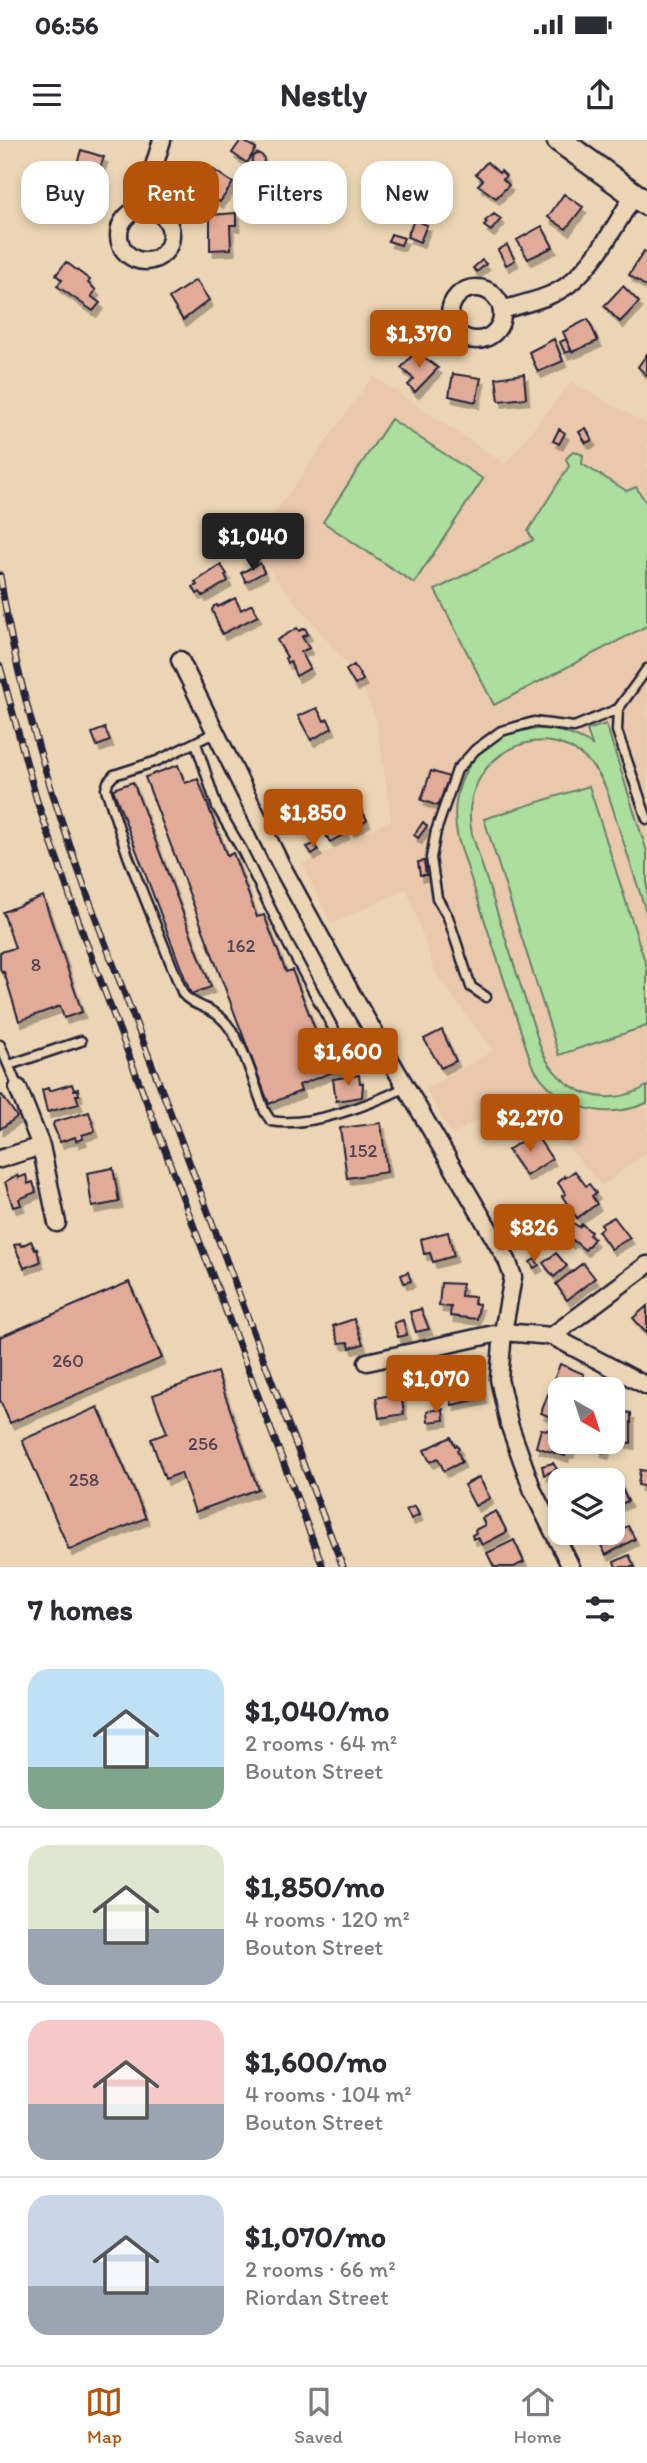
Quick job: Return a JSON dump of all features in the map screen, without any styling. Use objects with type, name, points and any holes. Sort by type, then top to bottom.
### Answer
[{"type":"street","points":[[156,161],[162,140]]},
{"type":"street","points":[[502,310],[542,299],[567,285],[595,257],[640,200],[559,140]]},
{"type":"street","points":[[180,660],[280,863],[384,1050],[507,1260],[513,1277],[503,1332],[499,1379],[509,1424],[533,1491],[571,1567]]},
{"type":"street","points":[[18,1088],[41,1146],[57,1223]]},
{"type":"street","points":[[0,1159],[41,1146]]},
{"type":"street","points":[[552,1336],[647,1265]]},
{"type":"street","points":[[367,1362],[503,1332],[552,1336],[647,1386]]},
{"type":"lane","points":[[486,997],[471,987],[448,917],[437,898],[431,858],[436,831],[457,771],[475,750],[501,731],[534,722],[574,727],[618,709],[647,669]]},
{"type":"lane","points":[[618,709],[617,731],[647,819]]},
{"type":"lane","points":[[216,732],[157,761],[114,775],[106,789],[128,856],[183,994],[192,1005],[202,1006],[219,1016],[226,1024],[241,1050],[271,1121],[288,1122],[352,1110],[406,1087]]},
{"type":"lane","points":[[196,743],[217,807],[242,850],[288,944],[348,1056],[355,1060],[384,1050]]},
{"type":"lane","points":[[9,1065],[81,1041]]},
{"type":"lane","points":[[0,1045],[18,1088]]},
{"type":"shaded area","points":[[373,376],[505,464],[571,382],[647,424],[647,1152],[602,1186],[523,1095],[452,1135],[426,1089],[493,1051],[435,972],[407,889],[331,924],[303,864],[391,820],[377,722],[361,681],[250,547]]},
{"type":"green space","points":[[391,419],[483,479],[414,583],[323,522]]},
{"type":"green space","points":[[573,451],[583,455],[582,464],[627,491],[636,487],[647,504],[647,626],[494,705],[435,590],[533,540],[528,531],[569,466],[566,459]]},
{"type":"green space","points":[[606,724],[647,852],[647,915],[606,789],[594,768],[574,750],[552,742],[530,742],[509,750],[490,764],[477,783],[470,807],[472,834],[541,1049],[549,1064],[572,1086],[600,1097],[616,1097],[647,1086],[647,1103],[614,1111],[582,1107],[568,1100],[554,1091],[532,1065],[458,839],[455,809],[461,783],[473,760],[491,744],[513,733],[538,729],[565,733],[592,745],[587,730]]},
{"type":"green space","points":[[589,786],[647,968],[647,1026],[559,1055],[484,819]]},
{"type":"building","points":[[241,140],[256,148],[248,161],[232,153]]},
{"type":"building","points":[[81,150],[104,157],[103,161],[78,161]]},
{"type":"building","points":[[258,154],[264,161],[252,160]]},
{"type":"building","points":[[487,162],[506,176],[503,179],[509,185],[496,198],[478,185],[483,180],[476,174]]},
{"type":"building","points":[[219,173],[233,183],[219,201]]},
{"type":"building","points":[[564,194],[583,207],[566,229],[548,217]]},
{"type":"building","points":[[233,213],[233,224],[236,225],[230,225],[231,249],[210,250],[210,224],[219,224],[219,214]]},
{"type":"building","points":[[494,214],[501,219],[491,231],[484,226],[487,223],[485,221]]},
{"type":"building","points":[[412,224],[427,225],[420,242],[407,237]]},
{"type":"building","points":[[542,226],[553,247],[528,259],[517,240]]},
{"type":"building","points":[[391,234],[404,238],[401,245],[388,241]]},
{"type":"building","points":[[507,245],[515,260],[506,265],[498,250]]},
{"type":"building","points":[[644,251],[647,253],[647,287],[629,275]]},
{"type":"building","points":[[482,260],[486,264],[477,272],[473,268]]},
{"type":"building","points":[[66,262],[90,280],[88,283],[96,290],[91,296],[100,303],[93,311],[57,286],[62,280],[56,275]]},
{"type":"building","points":[[196,280],[209,300],[183,320],[169,298]]},
{"type":"building","points":[[623,286],[639,302],[620,322],[604,306]]},
{"type":"building","points":[[588,319],[598,341],[572,352],[563,332]]},
{"type":"building","points":[[554,339],[563,361],[538,372],[529,352]]},
{"type":"building","points":[[566,339],[571,351],[565,353],[560,342]]},
{"type":"building","points":[[416,351],[438,368],[415,392],[408,385],[414,379],[401,368]]},
{"type":"building","points":[[647,354],[647,374],[646,375],[638,367]]},
{"type":"building","points":[[453,374],[481,378],[476,402],[449,396]]},
{"type":"building","points":[[524,374],[526,398],[499,401],[496,378]]},
{"type":"building","points":[[586,428],[592,440],[586,443],[579,432]]},
{"type":"building","points":[[559,429],[565,433],[559,444],[553,441]]},
{"type":"building","points":[[260,563],[264,572],[246,582],[241,573]]},
{"type":"building","points":[[221,565],[228,581],[203,596],[200,592],[197,594],[193,587],[197,585],[195,582]]},
{"type":"building","points":[[235,598],[241,610],[252,604],[258,616],[222,634],[212,610],[214,606],[218,607]]},
{"type":"building","points":[[297,628],[299,631],[305,628],[308,634],[302,637],[309,648],[301,652],[310,668],[296,676],[277,640]]},
{"type":"building","points":[[354,665],[363,680],[355,685],[346,670]]},
{"type":"building","points":[[317,708],[324,721],[328,719],[332,728],[311,740],[298,716]]},
{"type":"building","points":[[105,728],[110,741],[97,746],[92,733]]},
{"type":"building","points":[[178,765],[185,783],[198,779],[227,856],[233,853],[257,917],[264,915],[286,972],[292,970],[317,1034],[323,1032],[338,1070],[299,1085],[301,1091],[269,1104],[145,777]]},
{"type":"building","points":[[431,771],[449,777],[438,806],[421,800]]},
{"type":"building","points":[[133,782],[211,987],[191,994],[113,789]]},
{"type":"building","points":[[357,802],[367,820],[351,830],[341,812]]},
{"type":"building","points":[[337,817],[346,833],[330,842],[321,826]]},
{"type":"building","points":[[423,822],[427,826],[418,838],[414,835]]},
{"type":"building","points":[[314,844],[318,850],[312,854],[307,847]]},
{"type":"building","points":[[424,861],[426,875],[420,875],[418,862]]},
{"type":"building","points":[[43,896],[82,1012],[64,1018],[60,1006],[19,1021],[4,972],[2,973],[0,968],[0,952],[15,948],[3,912]]},
{"type":"building","points":[[442,1030],[456,1061],[441,1068],[424,1039]]},
{"type":"building","points":[[359,1075],[360,1083],[363,1083],[362,1097],[336,1101],[333,1079]]},
{"type":"building","points":[[72,1084],[74,1090],[78,1089],[79,1095],[76,1095],[79,1104],[47,1112],[42,1090],[48,1088],[49,1091]]},
{"type":"building","points":[[2,1095],[17,1117],[0,1129],[0,1096]]},
{"type":"building","points":[[89,1112],[95,1131],[82,1135],[83,1139],[76,1141],[75,1137],[60,1142],[54,1122]]},
{"type":"building","points":[[381,1123],[387,1172],[347,1178],[340,1128]]},
{"type":"building","points":[[534,1132],[552,1159],[526,1176],[508,1150],[520,1142],[523,1143],[520,1136],[524,1138]]},
{"type":"building","points":[[113,1168],[119,1202],[92,1207],[87,1173]]},
{"type":"building","points":[[575,1171],[586,1186],[589,1184],[596,1193],[592,1196],[597,1204],[577,1218],[562,1196],[566,1194],[558,1183],[564,1176],[565,1178]]},
{"type":"building","points":[[17,1175],[18,1178],[26,1175],[28,1184],[33,1182],[36,1192],[19,1199],[21,1205],[13,1207],[5,1182]]},
{"type":"building","points":[[614,1217],[630,1238],[611,1249],[598,1231],[603,1227],[601,1224]]},
{"type":"building","points":[[572,1222],[579,1227],[582,1224],[591,1232],[589,1235],[594,1239],[585,1250],[573,1240],[570,1243],[561,1236]]},
{"type":"building","points":[[448,1232],[454,1256],[433,1262],[430,1253],[424,1254],[421,1239]]},
{"type":"building","points":[[31,1241],[35,1250],[37,1249],[40,1262],[24,1268],[14,1245],[20,1243],[21,1246]]},
{"type":"building","points":[[556,1253],[567,1266],[554,1277],[543,1263]]},
{"type":"building","points":[[535,1259],[539,1265],[534,1268],[530,1262]]},
{"type":"building","points":[[583,1263],[595,1278],[567,1300],[556,1284]]},
{"type":"building","points":[[408,1272],[411,1281],[404,1283],[401,1275]]},
{"type":"building","points":[[129,1282],[162,1358],[10,1423],[0,1400],[0,1337]]},
{"type":"building","points":[[441,1283],[462,1284],[461,1296],[475,1297],[474,1304],[479,1304],[477,1319],[450,1316],[451,1307],[439,1306]]},
{"type":"building","points":[[647,1306],[647,1332],[646,1333],[633,1318]]},
{"type":"building","points":[[421,1309],[429,1329],[416,1332],[410,1312]]},
{"type":"building","points":[[354,1319],[363,1344],[350,1348],[348,1342],[339,1343],[333,1326]]},
{"type":"building","points":[[403,1320],[407,1335],[398,1337],[394,1323]]},
{"type":"building","points":[[560,1364],[584,1374],[583,1377],[555,1377]]},
{"type":"building","points":[[217,1372],[258,1489],[195,1512],[181,1473],[165,1479],[151,1439],[167,1433],[153,1395]]},
{"type":"building","points":[[481,1384],[484,1398],[452,1405],[449,1391]]},
{"type":"building","points":[[401,1393],[404,1414],[379,1418],[376,1398]]},
{"type":"building","points":[[548,1394],[548,1416],[541,1413]]},
{"type":"building","points":[[98,1407],[146,1518],[69,1550],[22,1440]]},
{"type":"building","points":[[443,1409],[444,1420],[428,1422],[427,1411]]},
{"type":"building","points":[[625,1412],[631,1413],[631,1443],[625,1443]]},
{"type":"building","points":[[541,1429],[548,1430],[548,1451],[536,1447]]},
{"type":"building","points":[[451,1437],[459,1449],[457,1450],[462,1462],[444,1471],[438,1458],[430,1462],[424,1450]]},
{"type":"building","points":[[553,1463],[556,1468],[548,1468],[548,1473],[544,1475],[542,1466]]},
{"type":"building","points":[[640,1470],[647,1471],[647,1487],[638,1485]]},
{"type":"building","points":[[479,1477],[490,1498],[475,1506],[464,1485]]},
{"type":"building","points":[[415,1506],[419,1515],[411,1519],[406,1510]]},
{"type":"building","points":[[496,1511],[507,1532],[482,1545],[478,1537],[473,1539],[472,1535],[476,1533],[475,1530],[485,1525],[482,1518]]},
{"type":"building","points":[[628,1526],[635,1539],[625,1545],[625,1528]]},
{"type":"building","points":[[514,1540],[524,1562],[514,1567],[494,1567],[487,1553]]},
{"type":"building","points":[[601,1545],[624,1545],[606,1555]]},
{"type":"building","points":[[629,1555],[635,1567],[616,1567],[614,1562]]},
{"type":"railway","points":[[0,575],[27,705],[66,833],[111,959],[343,1567]]},
{"type":"railway","points":[[0,666],[37,801],[84,937],[323,1567]]}]
